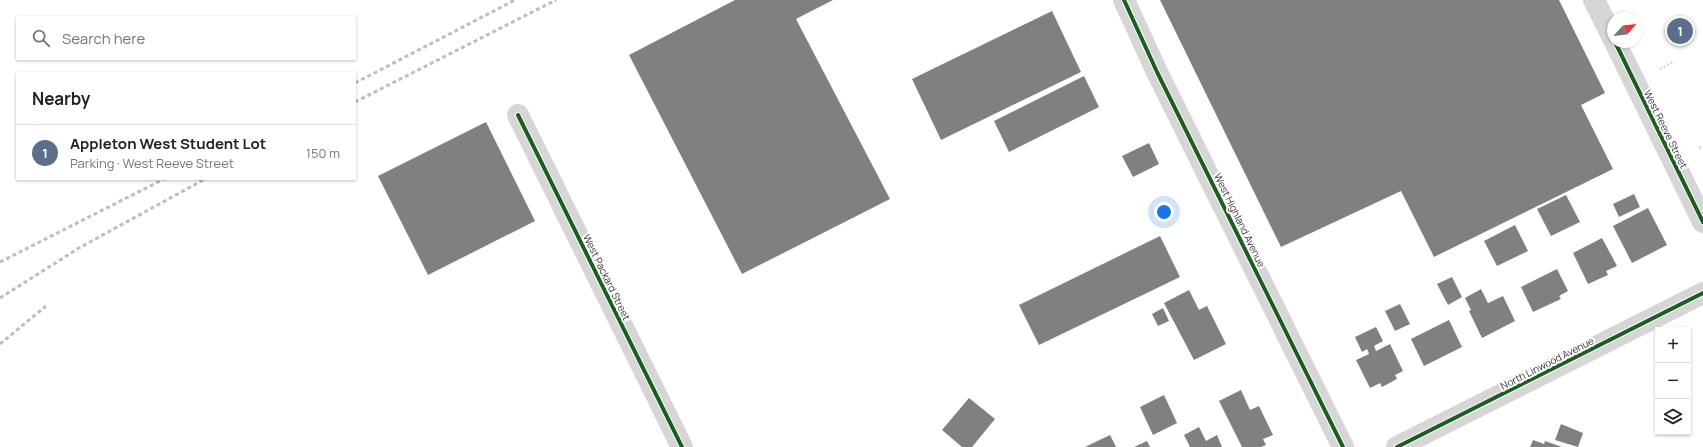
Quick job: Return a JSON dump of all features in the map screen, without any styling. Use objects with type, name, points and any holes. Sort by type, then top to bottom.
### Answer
[{"type":"street","name":"West Highland Avenue","points":[[1124,0],[1157,72],[1343,447]]},
{"type":"street","points":[[1594,0],[1607,26]]},
{"type":"street","name":"West Reeve Street","points":[[1618,48],[1703,222]]},
{"type":"street","name":"West Packard Street","points":[[518,115],[682,447]]},
{"type":"street","name":"North Linwood Avenue","points":[[1397,447],[1703,293]]},
{"type":"path","points":[[1660,69],[1673,62]]},
{"type":"path","points":[[1699,148],[1703,146]]},
{"type":"building","points":[[735,0],[833,0],[796,19],[890,199],[742,274],[629,55]]},
{"type":"building","points":[[1160,0],[1559,0],[1605,93],[1581,105],[1613,169],[1434,257],[1401,191],[1281,247]]},
{"type":"building","points":[[1052,11],[1081,72],[941,140],[912,79]]},
{"type":"building","points":[[1084,76],[1099,107],[1009,152],[994,121]]},
{"type":"building","points":[[486,122],[535,221],[428,275],[378,176]]},
{"type":"building","points":[[1149,143],[1159,164],[1133,177],[1122,156]]},
{"type":"building","points":[[1634,194],[1640,207],[1619,217],[1613,204]]},
{"type":"building","points":[[1566,195],[1580,222],[1551,236],[1537,209]]},
{"type":"building","points":[[1648,208],[1667,245],[1632,263],[1613,226]]},
{"type":"building","points":[[1515,225],[1528,251],[1497,266],[1484,241]]},
{"type":"building","points":[[1160,236],[1180,277],[1039,345],[1019,305]]},
{"type":"building","points":[[1602,238],[1617,266],[1606,271],[1608,275],[1588,284],[1573,253]]},
{"type":"building","points":[[1557,269],[1568,291],[1559,296],[1561,299],[1533,312],[1521,287]]},
{"type":"building","points":[[1452,277],[1462,297],[1448,305],[1437,284]]},
{"type":"building","points":[[1481,289],[1488,303],[1503,296],[1515,321],[1482,338],[1469,311],[1471,310],[1465,298]]},
{"type":"building","points":[[1189,290],[1199,310],[1207,306],[1226,344],[1194,360],[1164,303]]},
{"type":"building","points":[[1400,304],[1410,324],[1395,331],[1385,311]]},
{"type":"building","points":[[1163,308],[1169,321],[1158,326],[1152,314]]},
{"type":"building","points":[[1449,320],[1462,347],[1424,366],[1411,339]]},
{"type":"building","points":[[1376,327],[1383,341],[1374,346],[1376,351],[1390,344],[1403,371],[1395,375],[1397,379],[1382,387],[1380,383],[1370,388],[1356,360],[1369,354],[1367,349],[1362,352],[1355,337]]},
{"type":"building","points":[[1241,390],[1250,410],[1259,406],[1273,435],[1263,439],[1266,445],[1261,447],[1242,447],[1219,401]]},
{"type":"building","points":[[1164,395],[1177,423],[1153,435],[1140,407]]},
{"type":"building","points":[[969,398],[995,419],[972,447],[962,447],[942,430]]},
{"type":"building","points":[[1561,424],[1583,433],[1578,447],[1555,440]]},
{"type":"building","points":[[1199,427],[1206,441],[1217,435],[1222,447],[1190,447],[1184,435]]},
{"type":"building","points":[[1110,435],[1116,447],[1085,447]]},
{"type":"building","points":[[1533,440],[1544,444],[1545,441],[1562,447],[1530,447]]},
{"type":"building","points":[[1147,441],[1150,447],[1134,447]]},
{"type":"railway","points":[[356,82],[515,0]]},
{"type":"railway","points":[[356,101],[556,0]]},
{"type":"railway","points":[[0,262],[162,180]]},
{"type":"railway","points":[[0,298],[79,248],[203,180]]},
{"type":"railway","points":[[0,344],[46,306]]},
{"type":"cycle path","points":[[1124,0],[1157,72],[1343,447]]},
{"type":"cycle path","points":[[1618,48],[1703,222]]},
{"type":"cycle path","points":[[518,115],[682,447]]},
{"type":"cycle path","points":[[1397,447],[1703,293]]},
{"type":"place","name":"Appleton West Student Lot","points":[[1680,31]]}]
